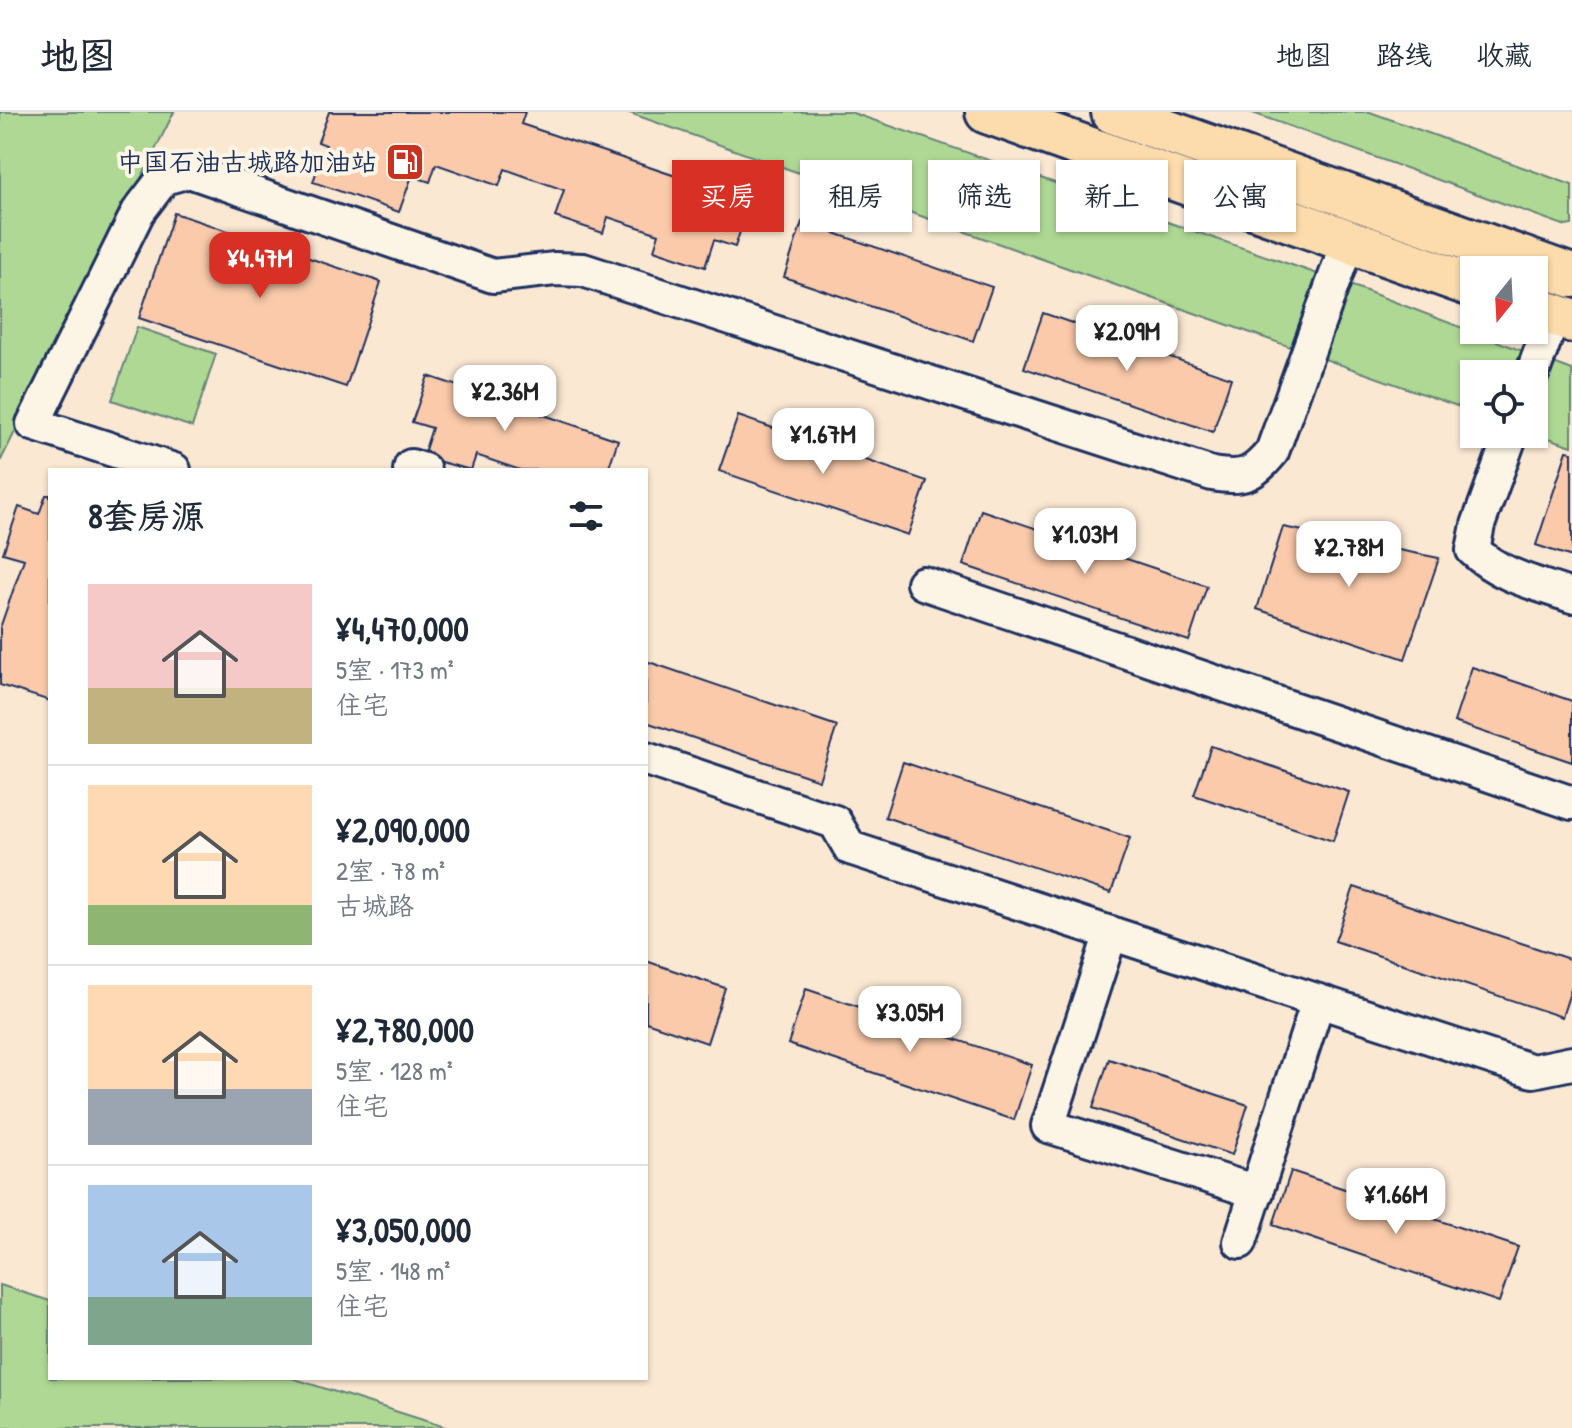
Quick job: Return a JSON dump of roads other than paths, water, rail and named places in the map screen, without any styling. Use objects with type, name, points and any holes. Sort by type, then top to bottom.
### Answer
[{"type":"main road","points":[[987,112],[1460,281]]},
{"type":"main road","points":[[1113,112],[1572,276]]},
{"type":"lane","points":[[168,468],[33,424],[138,212],[164,178],[189,171],[493,276],[555,269],[583,270],[1212,474],[1236,478],[1258,470],[1272,452],[1348,241]]},
{"type":"lane","points":[[1537,360],[1553,315]]},
{"type":"lane","points":[[1506,448],[1478,525],[1473,550],[1486,562],[1512,576],[1572,596]]},
{"type":"lane","points":[[923,583],[1572,803]]},
{"type":"lane","points":[[648,760],[835,822],[850,848],[1533,1071],[1572,1063]]},
{"type":"lane","points":[[1111,933],[1048,1126],[1257,1192]]},
{"type":"lane","points":[[1240,1242],[1318,1001]]},
{"type":"place","name":"中国石油古城路加油站","points":[[405,162]]}]
